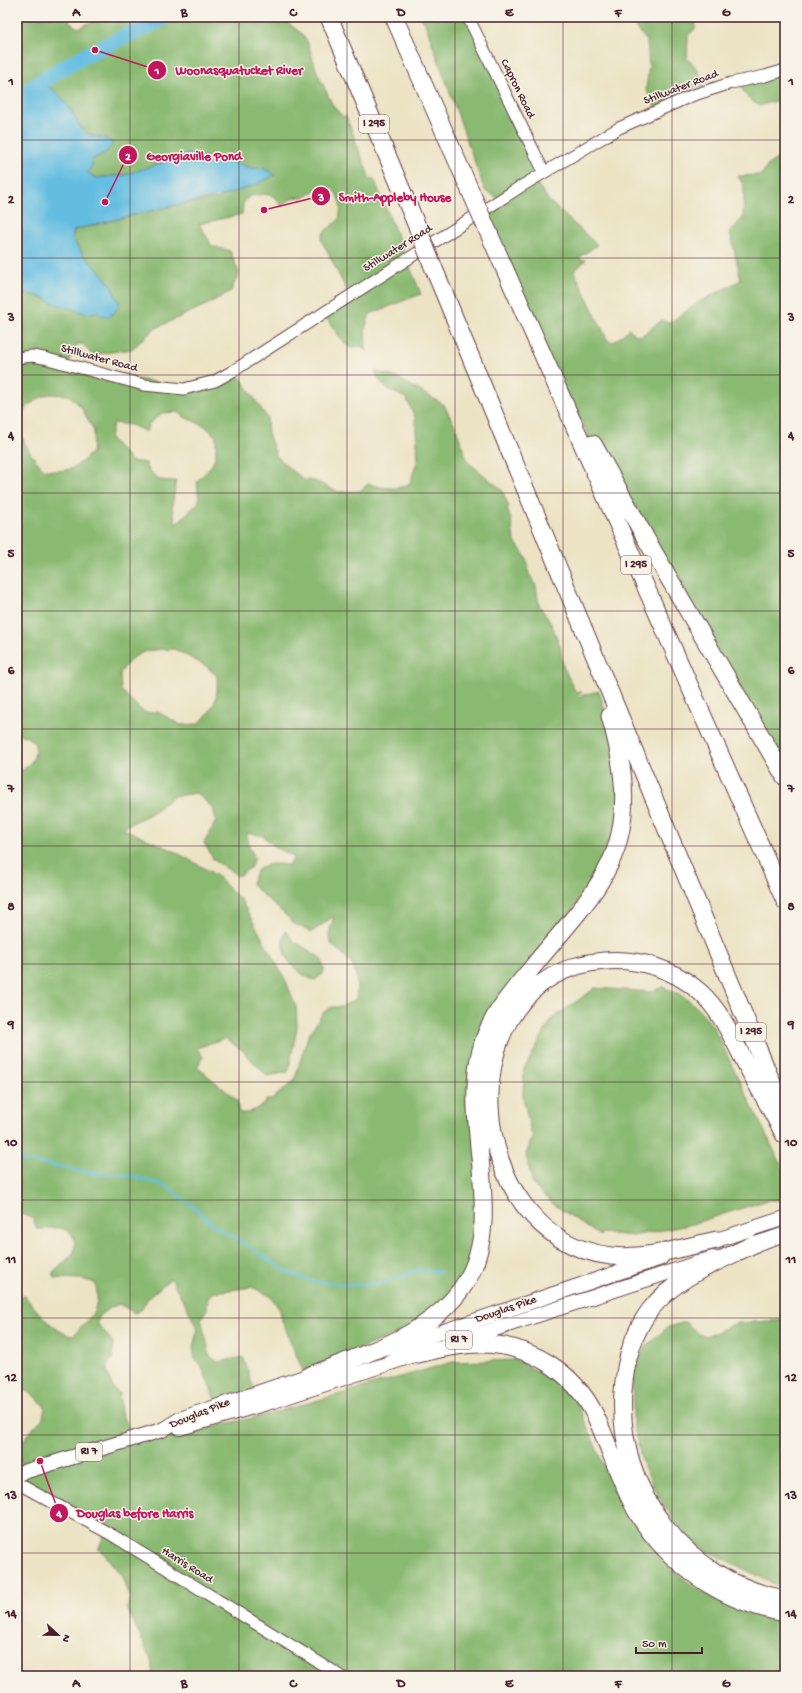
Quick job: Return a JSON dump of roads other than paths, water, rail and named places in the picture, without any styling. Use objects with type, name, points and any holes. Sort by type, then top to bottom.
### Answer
[{"type":"highway","name":"I 295","points":[[329,17],[785,1114]]},
{"type":"highway","name":"I 295","points":[[394,17],[785,902]]},
{"type":"highway","points":[[536,339],[649,544],[785,776]]},
{"type":"highway","points":[[306,1377],[392,1341],[428,1322],[445,1308],[459,1293],[469,1277],[477,1259],[482,1241],[483,1222],[476,1087],[482,1045],[490,1025],[502,1006],[600,882],[613,858],[622,827],[624,795],[621,763],[587,637]]},
{"type":"highway","points":[[717,1240],[650,1254],[610,1256],[588,1251],[569,1243],[548,1230],[529,1211],[517,1194],[503,1165],[494,1137],[490,1108],[490,1079],[493,1059],[503,1031],[514,1013],[529,996],[547,981],[563,972],[581,965],[601,961],[625,961],[651,965],[668,972],[692,986],[715,1008],[727,1027],[785,1136]]},
{"type":"highway","points":[[754,1244],[690,1276],[664,1295],[650,1310],[637,1331],[628,1358],[623,1384],[623,1422],[628,1456],[640,1487],[656,1515],[676,1541],[703,1564],[732,1582],[753,1591],[785,1599]]},
{"type":"highway","points":[[418,1354],[459,1345],[496,1345],[531,1354],[558,1370],[576,1387],[591,1408],[632,1503],[652,1534],[668,1552],[694,1575],[725,1594],[754,1605],[785,1612]]},
{"type":"main road","name":"Douglas Pike","points":[[162,1430],[180,1419],[785,1218]]},
{"type":"main road","name":"Douglas Pike","points":[[17,1474],[162,1430],[183,1427],[230,1414],[785,1234]]},
{"type":"street","name":"Capron Road","points":[[468,17],[544,172]]},
{"type":"street","name":"Stillwater Road","points":[[17,358],[32,356],[44,358],[144,385],[184,389],[215,381],[233,371],[544,172],[619,128],[666,106],[732,83],[785,70]]},
{"type":"street","name":"Harris Road","points":[[17,1483],[112,1535],[341,1676]]},
{"type":"water","points":[[36,81],[48,86],[58,94],[67,105],[84,132],[106,139],[113,143],[108,151],[93,159],[88,173],[96,178],[125,175],[188,154],[227,160],[251,168],[265,169],[275,175],[248,188],[222,196],[155,210],[74,230],[72,238],[84,256],[107,280],[116,298],[119,300],[116,310],[107,317],[104,315],[102,316],[98,312],[85,313],[50,302],[46,298],[17,292],[17,100]]},
{"type":"waterway","points":[[17,100],[34,87],[70,64],[108,44],[167,17]]},
{"type":"waterway","points":[[17,1160],[84,1172],[132,1176],[166,1186],[195,1208],[214,1226],[234,1237],[289,1273],[311,1281],[347,1285],[384,1283],[417,1270],[441,1272]]},
{"type":"place","name":"Woonasquatucket River","points":[[95,50]]},
{"type":"place","name":"Georgiaville Pond","points":[[105,202]]},
{"type":"place","name":"Smith-Appleby House","points":[[264,210]]},
{"type":"place","name":"Douglas before Harris","points":[[40,1461]]}]
